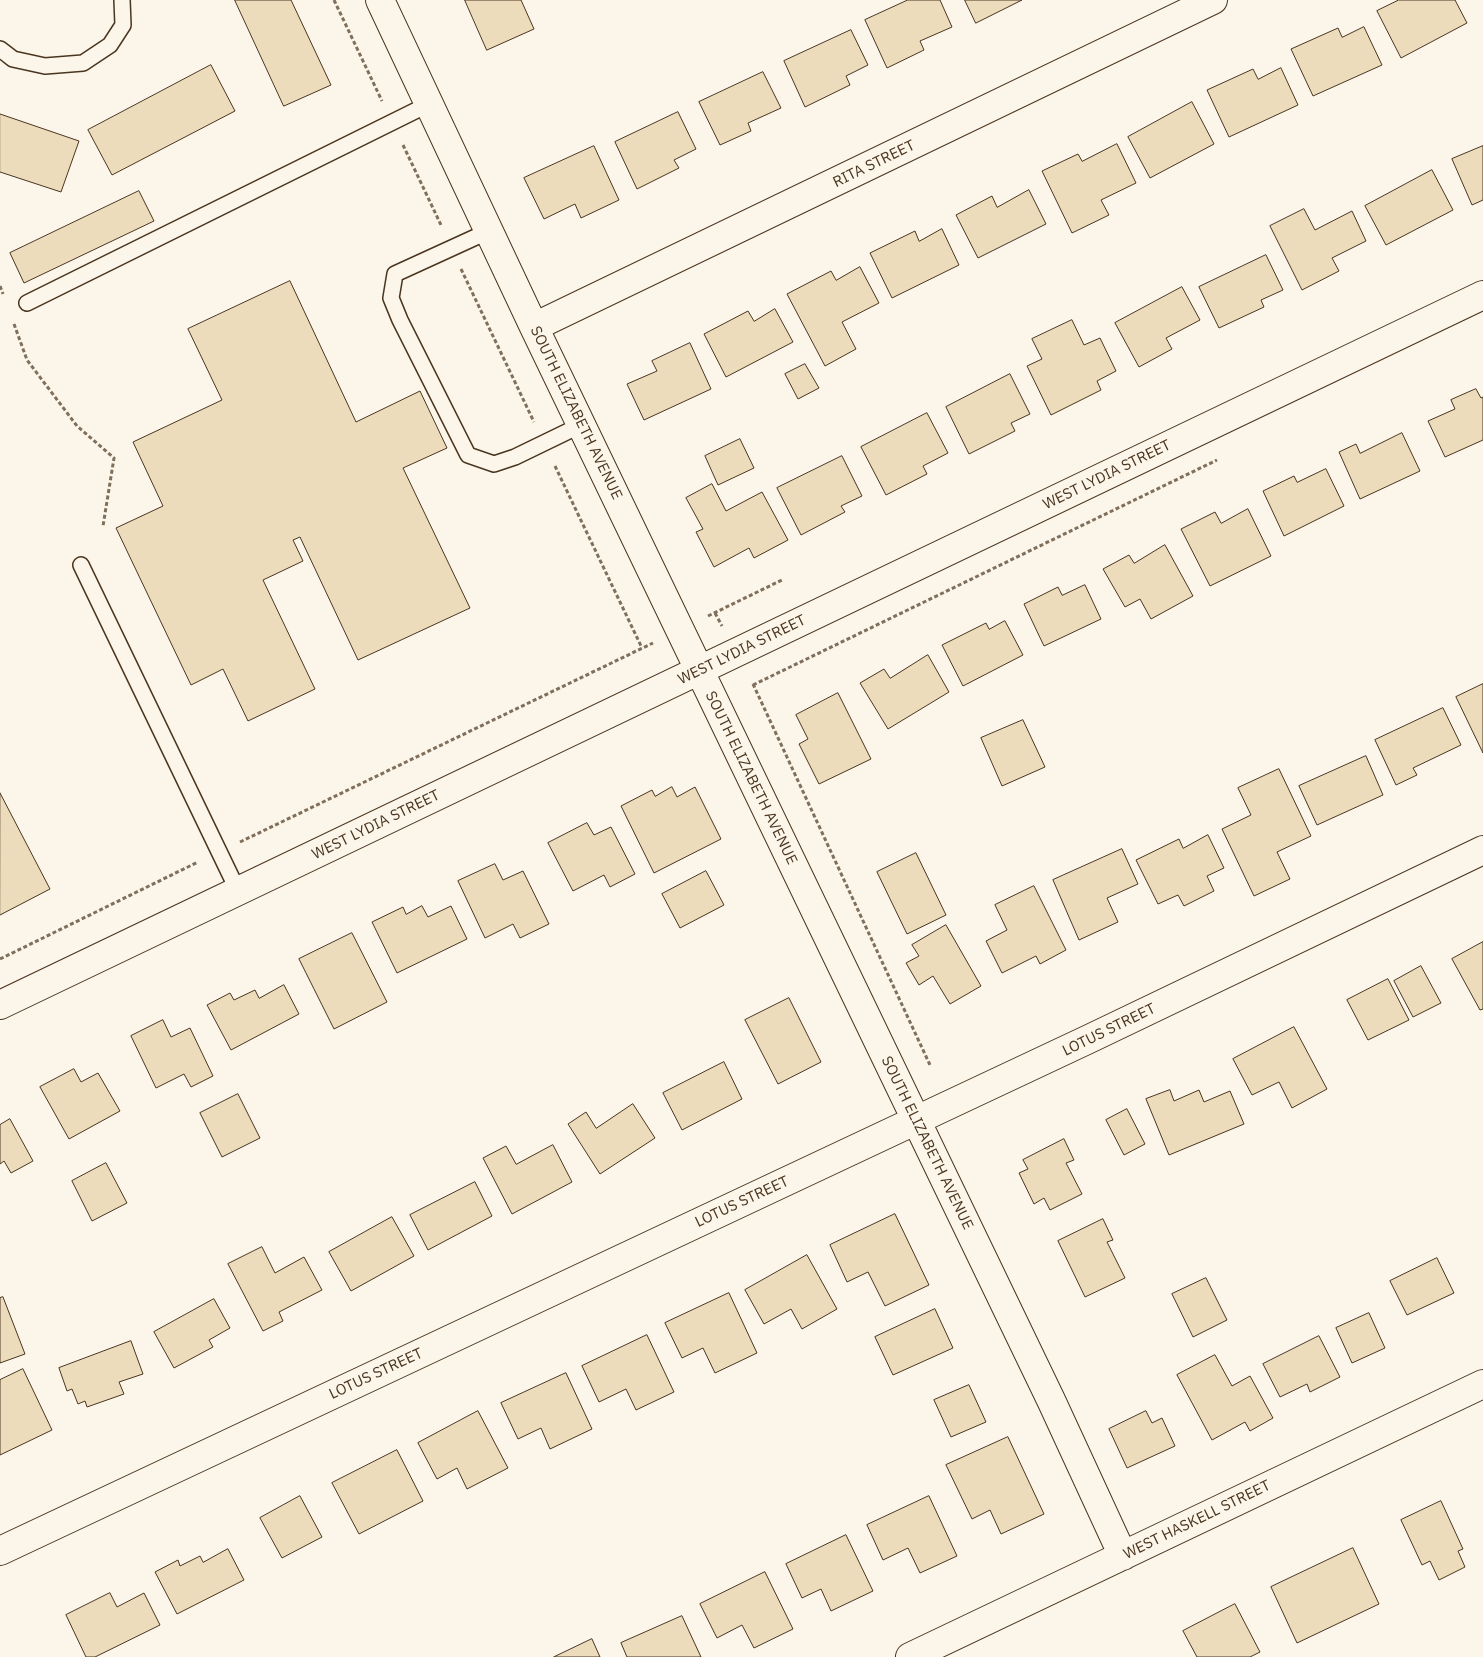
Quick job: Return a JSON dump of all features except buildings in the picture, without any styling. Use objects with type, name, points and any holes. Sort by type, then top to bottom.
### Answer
[{"type":"street","name":"SOUTH ELIZABETH AVENUE","points":[[380,0],[534,327],[1051,1400],[1123,1556]]},
{"type":"street","name":"RITA STREET","points":[[534,327],[1213,0]]},
{"type":"street","name":"WEST LYDIA STREET","points":[[0,1005],[1483,295]]},
{"type":"street","name":"LOTUS STREET","points":[[0,1551],[917,1120],[1483,850]]},
{"type":"street","name":"WEST HASKELL STREET","points":[[910,1657],[1483,1384]]},
{"type":"lane","points":[[0,49],[13,58],[45,66],[83,63],[110,45],[123,24],[122,0]]},
{"type":"lane","points":[[27,303],[429,104]]},
{"type":"lane","points":[[489,231],[395,274],[391,298],[400,320],[468,456],[494,464],[515,457],[581,425]]},
{"type":"lane","points":[[81,565],[238,891]]},
{"type":"path","points":[[334,0],[642,648]]},
{"type":"path","points":[[0,286],[3,295]]},
{"type":"path","points":[[13,323],[27,360],[32,367],[77,426],[114,458],[103,526]]},
{"type":"path","points":[[753,685],[1220,458]]},
{"type":"path","points":[[0,959],[784,579]]},
{"type":"path","points":[[714,613],[738,652],[930,1065]]}]
